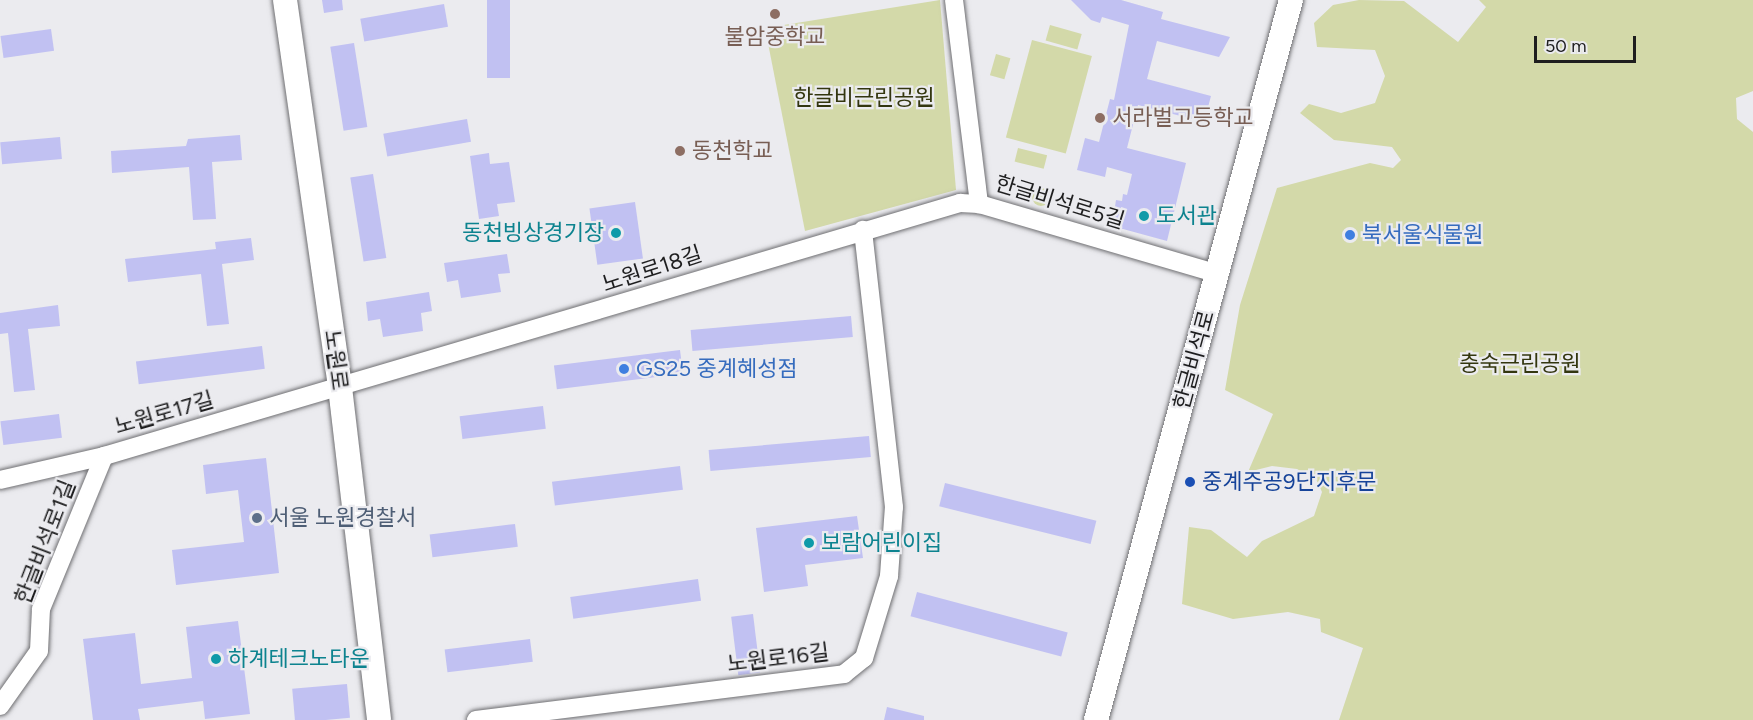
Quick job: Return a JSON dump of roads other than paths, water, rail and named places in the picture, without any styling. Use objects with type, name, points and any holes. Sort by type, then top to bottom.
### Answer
[{"type":"main road","name":"노원로","points":[[285,0],[340,387],[379,720]]},
{"type":"main road","name":"한글비석로","points":[[1096,720],[1292,0]]},
{"type":"street","name":"한글비석로5길","points":[[954,0],[979,204],[1218,274]]},
{"type":"street","name":"노원로18길","points":[[340,387],[939,207],[979,204]]},
{"type":"street","name":"노원로16길","points":[[476,720],[844,674],[864,658],[889,576],[894,507],[863,230]]},
{"type":"street","name":"노원로17길","points":[[0,480],[104,456],[340,387]]},
{"type":"street","name":"한글비석로1길","points":[[0,706],[39,651],[41,609],[104,456]]},
{"type":"place","name":"불암중학교","points":[[775,14]]},
{"type":"place","name":"서라벌고등학교","points":[[1100,118]]},
{"type":"place","name":"동천학교","points":[[680,151]]},
{"type":"place","name":"도서관","points":[[1144,216]]},
{"type":"place","name":"동천빙상경기장","points":[[616,233]]},
{"type":"place","name":"북서울식물원","points":[[1350,235]]},
{"type":"place","name":"GS25 중계혜성점","points":[[624,369]]},
{"type":"place","name":"중계주공9단지후문","points":[[1190,482]]},
{"type":"place","name":"서울 노원경찰서","points":[[257,518]]},
{"type":"place","name":"보람어린이집","points":[[809,543]]},
{"type":"place","name":"하계테크노타운","points":[[216,659]]},
{"type":"park label","name":"한글비근린공원","points":[[864,98]]},
{"type":"park label","name":"충숙근린공원","points":[[1520,364]]}]
